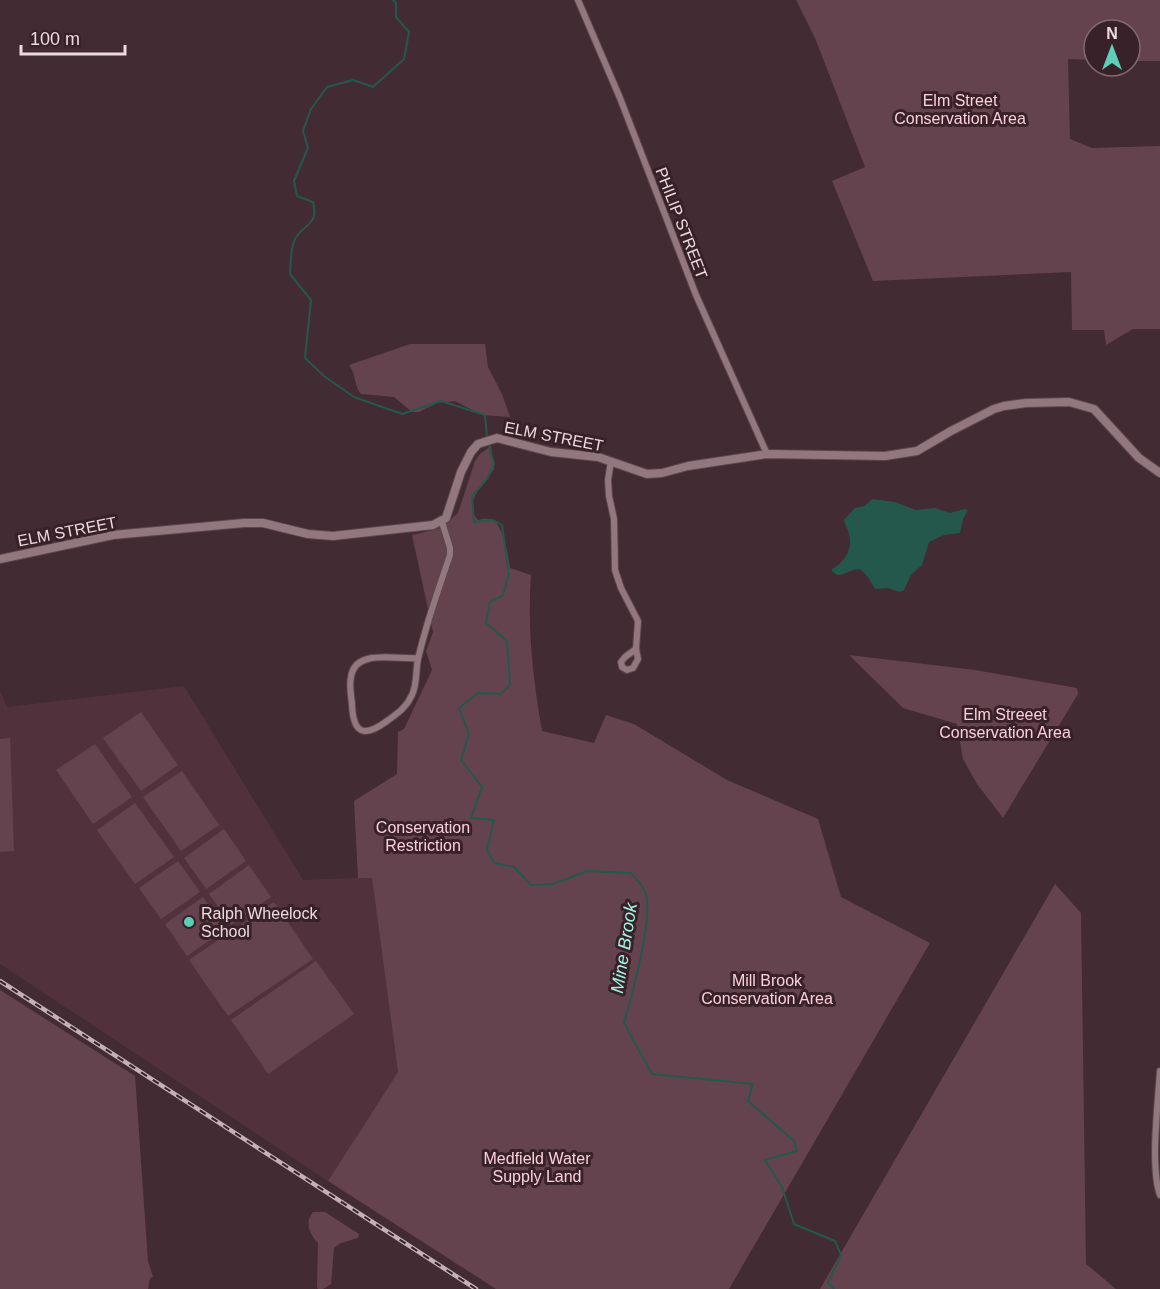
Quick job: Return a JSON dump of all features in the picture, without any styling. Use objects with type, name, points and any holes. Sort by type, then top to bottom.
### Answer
[{"type":"street","name":"PHILIP STREET","points":[[578,0],[620,98],[696,295],[767,454]]},
{"type":"street","name":"ELM STREET","points":[[0,559],[113,535],[244,523],[263,523],[308,534],[333,536],[433,525],[446,519],[467,457],[478,444],[497,438],[551,452],[611,461],[647,474],[767,454],[885,456],[902,454],[917,451],[994,409],[1026,403],[1073,403],[1094,410],[1138,458],[1160,473]]},
{"type":"street","points":[[611,461],[608,488],[614,519],[615,570],[621,588],[638,621],[636,649]]},
{"type":"street","points":[[418,658],[370,658],[362,659],[357,664],[351,676],[352,713],[360,730],[368,732],[375,730],[405,708],[416,682],[418,658],[450,555],[442,522]]},
{"type":"street","points":[[1160,1071],[1156,1177],[1160,1195]]},
{"type":"shaded area","points":[[873,499],[895,502],[916,510],[935,508],[950,513],[968,510],[960,533],[944,535],[929,542],[922,565],[911,575],[904,590],[900,592],[888,588],[875,589],[860,569],[837,575],[832,571],[841,563],[849,550],[849,532],[844,520],[855,508],[864,506]]},
{"type":"shaded area","name":"Ralph Wheelock School","points":[[184,686],[303,880],[372,877],[398,1072],[328,1181],[0,964],[0,691],[7,707]]},
{"type":"green space","name":"Elm Street Conservation Area","points":[[796,0],[1160,0],[1160,61],[1142,61],[1142,18],[1082,18],[1082,60],[1068,59],[1070,139],[1092,148],[1160,146],[1160,329],[1133,329],[1106,345],[1104,330],[1072,330],[1071,272],[873,281],[832,181],[865,167],[815,38]]},
{"type":"green space","points":[[410,344],[485,344],[488,367],[502,394],[510,417],[482,415],[455,401],[437,403],[419,412],[412,412],[394,397],[361,394],[349,365]]},
{"type":"green space","points":[[491,446],[494,469],[473,500],[473,513],[478,520],[490,519],[497,523],[505,542],[510,568],[531,575],[532,653],[542,731],[594,743],[606,715],[634,724],[727,780],[818,819],[841,897],[930,943],[729,1289],[496,1289],[328,1181],[398,1072],[372,878],[358,878],[354,801],[397,774],[398,732],[404,729],[432,670],[426,651],[433,632],[412,535],[441,528],[458,513],[475,461]]},
{"type":"green space","name":"Elm Streeet Conservation Area","points":[[849,655],[975,670],[1077,688],[1078,694],[1003,818],[977,784],[963,759],[957,724],[903,708]]},
{"type":"green space","points":[[141,712],[178,765],[141,791],[103,738]]},
{"type":"green space","points":[[10,738],[14,851],[0,852],[0,739]]},
{"type":"green space","points":[[95,744],[132,797],[93,824],[56,770]]},
{"type":"green space","points":[[182,771],[219,825],[181,851],[143,797]]},
{"type":"green space","points":[[135,803],[174,857],[135,884],[97,830]]},
{"type":"green space","points":[[224,829],[246,861],[206,889],[184,858]]},
{"type":"green space","points":[[178,861],[200,892],[161,919],[139,888]]},
{"type":"green space","points":[[249,865],[271,897],[231,925],[209,894]]},
{"type":"green space","points":[[1055,884],[1081,913],[1086,1264],[1116,1289],[820,1289]]},
{"type":"green space","points":[[203,897],[226,929],[187,956],[165,924]]},
{"type":"green space","points":[[274,902],[313,959],[228,1016],[189,960]]},
{"type":"green space","points":[[316,961],[354,1014],[268,1074],[231,1020]]},
{"type":"green space","points":[[0,990],[135,1076],[148,1261],[153,1277],[150,1278],[148,1289],[0,1289]]},
{"type":"green space","points":[[313,1212],[325,1212],[359,1234],[358,1238],[341,1243],[334,1248],[331,1284],[323,1289],[318,1289],[317,1286],[318,1243],[309,1225]]},
{"type":"waterway","name":"Mine Brook","points":[[393,0],[396,3],[396,17],[409,32],[404,59],[373,87],[353,80],[327,87],[311,109],[303,131],[308,148],[294,181],[297,196],[313,202],[314,216],[293,243],[290,274],[311,300],[305,358],[324,376],[354,397],[402,414],[441,401],[485,415],[487,437]]},
{"type":"waterway","name":"Mine Brook","points":[[489,446],[494,464],[487,479],[472,496],[474,522],[493,520],[502,525],[509,574],[503,595],[490,602],[486,623],[507,641],[510,685],[501,694],[478,693],[459,708],[469,734],[461,760],[482,787],[471,818],[494,820],[487,850],[494,863],[514,867],[531,885],[553,884],[587,871],[631,873],[639,882],[645,892],[647,918],[641,956],[624,1023],[652,1074],[753,1084],[748,1101],[794,1141],[797,1151],[765,1160],[782,1187],[794,1224],[835,1241],[841,1255],[828,1283],[834,1289]]},
{"type":"railway","points":[[0,981],[476,1289]]},
{"type":"place","name":"Ralph Wheelock School","points":[[189,922]]},
{"type":"park label","name":"Conservation Restriction","points":[[423,836]]},
{"type":"park label","name":"Mill Brook Conservation Area","points":[[767,989]]},
{"type":"park label","name":"Medfield Water Supply Land","points":[[537,1167]]}]
